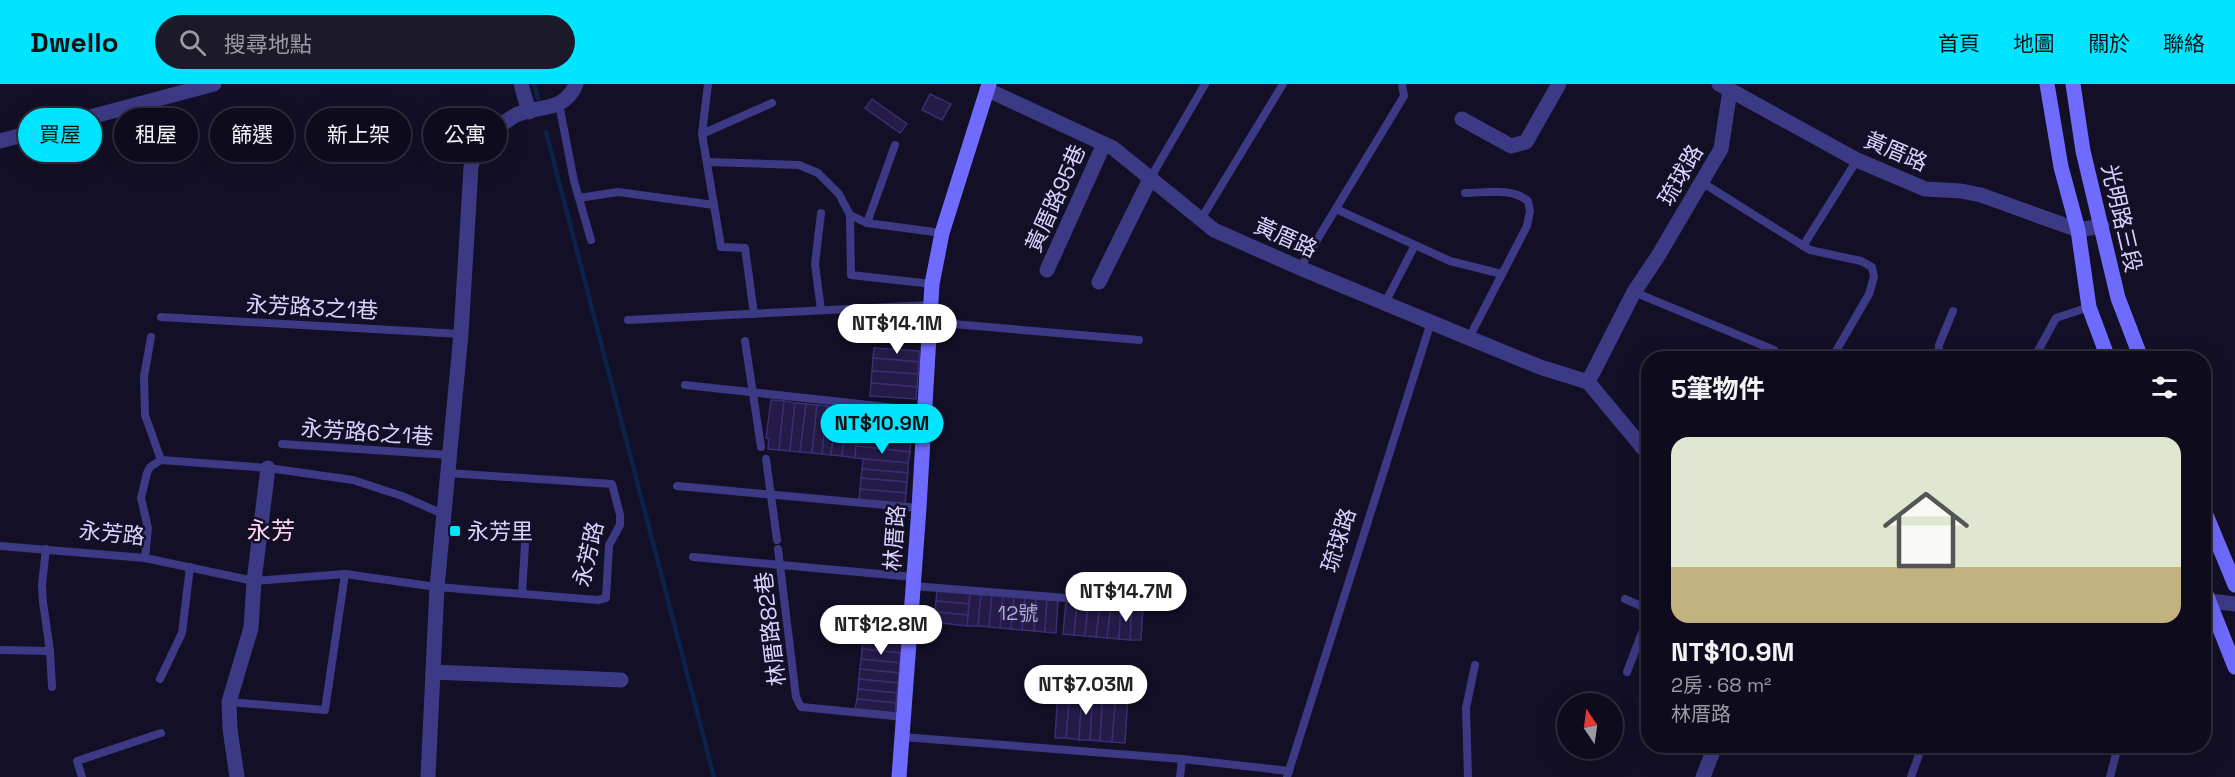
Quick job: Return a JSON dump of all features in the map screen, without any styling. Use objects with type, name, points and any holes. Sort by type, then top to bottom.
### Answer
[{"type":"street","points":[[0,141],[214,84]]},
{"type":"street","points":[[521,84],[530,112]]},
{"type":"street","points":[[428,777],[437,587],[461,334],[471,167],[478,148],[489,135],[516,115],[559,104],[572,95],[576,84]]},
{"type":"street","points":[[1462,119],[1511,146],[1526,142],[1559,84]]},
{"type":"street","name":"光明路三段","points":[[2047,84],[2061,167],[2078,230],[2089,306],[2105,351]]},
{"type":"street","name":"光明路三段","points":[[2073,84],[2083,151],[2118,298],[2138,351]]},
{"type":"street","name":"黃厝路","points":[[1727,86],[1857,160],[1925,189],[1982,195],[2078,230],[2102,226]]},
{"type":"street","name":"琉球路","points":[[1588,382],[1634,292],[1703,183],[1721,149],[1727,86]]},
{"type":"street","name":"黃厝路","points":[[989,87],[1113,148],[1214,230],[1540,367],[1588,382]]},
{"type":"street","name":"林厝路","points":[[899,777],[919,508],[932,284],[942,233],[989,87]]},
{"type":"street","name":"黃厝路95巷","points":[[1047,270],[1104,144]]},
{"type":"street","points":[[1099,282],[1151,177]]},
{"type":"street","points":[[1588,382],[1641,443]]},
{"type":"street","points":[[237,777],[230,729],[229,702],[251,628],[254,581],[268,468]]},
{"type":"street","points":[[2211,527],[2235,585]]},
{"type":"street","points":[[2211,598],[2235,604]]},
{"type":"street","points":[[2211,611],[2235,667]]},
{"type":"street","points":[[433,672],[621,680]]},
{"type":"street","points":[[1703,777],[1712,753]]},
{"type":"lane","points":[[708,84],[702,134],[721,246],[745,248],[754,314]]},
{"type":"lane","points":[[1151,177],[1205,84]]},
{"type":"lane","points":[[1201,219],[1283,84]]},
{"type":"lane","points":[[1300,268],[1404,96],[1402,84]]},
{"type":"lane","points":[[702,134],[772,103]]},
{"type":"lane","points":[[559,104],[579,198],[591,240]]},
{"type":"lane","points":[[867,223],[895,145]]},
{"type":"lane","points":[[1803,246],[1857,160]]},
{"type":"lane","points":[[707,162],[799,165],[818,173],[839,194],[850,215],[851,275],[932,284]]},
{"type":"lane","points":[[1703,183],[1810,250],[1861,261],[1872,267],[1874,278],[1869,294],[1836,351]]},
{"type":"lane","points":[[579,198],[618,192],[714,206]]},
{"type":"lane","points":[[1466,193],[1510,192],[1521,195],[1528,201],[1530,211],[1527,226],[1469,338]]},
{"type":"lane","points":[[1336,209],[1450,261],[1502,274]]},
{"type":"lane","points":[[821,213],[815,264],[821,310]]},
{"type":"lane","points":[[850,215],[867,223],[942,233]]},
{"type":"lane","points":[[1385,303],[1415,245]]},
{"type":"lane","points":[[1634,292],[1774,351]]},
{"type":"lane","points":[[628,320],[931,305]]},
{"type":"lane","points":[[2038,351],[2056,318],[2089,306]]},
{"type":"lane","points":[[1939,351],[1953,311]]},
{"type":"lane","name":"永芳路3之1巷","points":[[161,317],[461,334]]},
{"type":"lane","points":[[930,322],[1139,340]]},
{"type":"lane","name":"琉球路","points":[[903,737],[1182,759],[1288,774],[1431,322]]},
{"type":"lane","points":[[151,337],[144,377],[145,415],[161,460]]},
{"type":"lane","points":[[745,341],[761,447]]},
{"type":"lane","points":[[685,385],[924,411]]},
{"type":"lane","name":"永芳路6之1巷","points":[[282,444],[449,455]]},
{"type":"lane","name":"林厝路82巷","points":[[766,459],[796,697],[801,707],[904,717]]},
{"type":"lane","points":[[145,558],[148,528],[141,498],[147,472],[150,467],[161,460],[268,468],[374,485],[443,514]]},
{"type":"lane","name":"永芳路","points":[[0,546],[145,558],[254,581],[345,574],[437,587],[598,600],[606,598],[609,545],[620,525],[620,515],[612,484],[448,473]]},
{"type":"lane","points":[[677,486],[919,508]]},
{"type":"lane","points":[[522,594],[525,544]]},
{"type":"lane","points":[[46,549],[43,594],[52,687]]},
{"type":"lane","points":[[693,557],[1129,603]]},
{"type":"lane","points":[[160,679],[182,633],[190,567]]},
{"type":"lane","points":[[229,702],[325,710],[345,574]]},
{"type":"lane","points":[[1626,599],[1641,606]]},
{"type":"lane","points":[[1627,672],[1641,635]]},
{"type":"lane","points":[[0,650],[50,651]]},
{"type":"lane","points":[[1468,777],[1466,708],[1475,664]]},
{"type":"lane","points":[[82,777],[77,761],[161,733]]},
{"type":"lane","points":[[1911,777],[1920,753]]},
{"type":"lane","points":[[2110,777],[2116,753]]},
{"type":"lane","points":[[1180,777],[1182,759]]},
{"type":"building","points":[[930,94],[951,104],[942,120],[922,110]]},
{"type":"building","points":[[872,99],[907,124],[900,133],[865,108]]},
{"type":"building","points":[[874,348],[919,351],[919,362],[873,358]]},
{"type":"building","points":[[873,358],[919,362],[918,374],[872,371]]},
{"type":"building","points":[[872,371],[918,374],[917,387],[871,383]]},
{"type":"building","points":[[871,383],[917,387],[916,399],[870,396]]},
{"type":"building","points":[[771,400],[784,401],[779,450],[768,449],[769,439],[766,438]]},
{"type":"building","points":[[784,401],[795,403],[790,451],[779,450]]},
{"type":"building","points":[[795,403],[806,404],[800,452],[790,451]]},
{"type":"building","points":[[806,404],[817,405],[812,453],[800,452]]},
{"type":"building","points":[[817,405],[827,406],[822,454],[812,453]]},
{"type":"building","points":[[827,406],[837,407],[831,455],[822,454]]},
{"type":"building","points":[[837,407],[847,408],[842,456],[831,455]]},
{"type":"building","points":[[847,408],[860,409],[855,458],[842,456]]},
{"type":"building","points":[[860,409],[913,414],[912,426],[859,421]]},
{"type":"building","points":[[859,421],[912,426],[911,438],[858,433]]},
{"type":"building","points":[[858,433],[911,438],[910,452],[856,446]]},
{"type":"building","points":[[856,446],[910,452],[908,463],[855,458]]},
{"type":"building","points":[[863,459],[908,463],[908,473],[862,469]]},
{"type":"building","points":[[862,469],[908,473],[907,482],[861,478]]},
{"type":"building","points":[[861,478],[907,482],[906,493],[860,489]]},
{"type":"building","points":[[860,489],[906,493],[905,505],[859,500]]},
{"type":"building","points":[[937,590],[970,593],[969,604],[936,601]]},
{"type":"building","points":[[970,593],[981,594],[978,626],[967,626]]},
{"type":"building","points":[[981,594],[992,595],[989,627],[978,626]]},
{"type":"building","points":[[992,595],[1003,596],[1000,628],[989,627]]},
{"type":"building","points":[[1003,596],[1014,597],[1011,629],[1000,628]]},
{"type":"building","points":[[1014,597],[1025,598],[1022,630],[1011,629]]},
{"type":"building","points":[[1025,598],[1036,599],[1034,631],[1022,630]]},
{"type":"building","points":[[1036,599],[1047,600],[1045,632],[1034,631]]},
{"type":"building","points":[[1047,600],[1058,600],[1056,633],[1045,632]]},
{"type":"building","points":[[936,601],[969,604],[968,615],[935,612]]},
{"type":"building","points":[[1066,602],[1077,603],[1074,635],[1063,634]]},
{"type":"building","points":[[1077,603],[1088,604],[1085,636],[1074,635]]},
{"type":"building","points":[[1088,604],[1100,605],[1096,637],[1085,636]]},
{"type":"building","points":[[1100,605],[1111,606],[1107,638],[1096,637]]},
{"type":"building","points":[[1111,606],[1121,606],[1119,639],[1107,638]]},
{"type":"building","points":[[1121,606],[1132,607],[1130,640],[1119,639]]},
{"type":"building","points":[[1132,607],[1143,608],[1141,640],[1130,640]]},
{"type":"building","points":[[866,608],[905,612],[904,622],[865,618]]},
{"type":"building","points":[[935,612],[968,615],[967,626],[934,622]]},
{"type":"building","points":[[865,618],[904,622],[903,632],[864,628]]},
{"type":"building","points":[[864,628],[903,632],[902,642],[863,638]]},
{"type":"building","points":[[863,638],[902,642],[901,653],[862,649]]},
{"type":"building","points":[[862,649],[901,653],[900,663],[861,659]]},
{"type":"building","points":[[861,659],[900,663],[899,673],[860,669]]},
{"type":"building","points":[[860,669],[899,673],[898,683],[859,679]]},
{"type":"building","points":[[859,679],[898,683],[897,693],[858,689]]},
{"type":"building","points":[[858,689],[897,693],[896,703],[857,699]]},
{"type":"building","points":[[1058,691],[1070,691],[1066,738],[1055,738]]},
{"type":"building","points":[[1070,691],[1082,692],[1079,740],[1066,738]]},
{"type":"building","points":[[1082,692],[1093,693],[1090,740],[1079,740]]},
{"type":"building","points":[[1093,693],[1103,693],[1100,741],[1090,740]]},
{"type":"building","points":[[1103,693],[1116,694],[1112,742],[1100,741]]},
{"type":"building","points":[[1116,694],[1128,695],[1125,743],[1112,742]]},
{"type":"building","points":[[857,699],[896,703],[895,713],[855,709]]},
{"type":"waterway","points":[[534,84],[538,98]]},
{"type":"waterway","points":[[546,132],[714,777]]},
{"type":"place","name":"永芳里","points":[[455,531]]},
{"type":"district","name":"永芳","points":[[271,531]]}]
